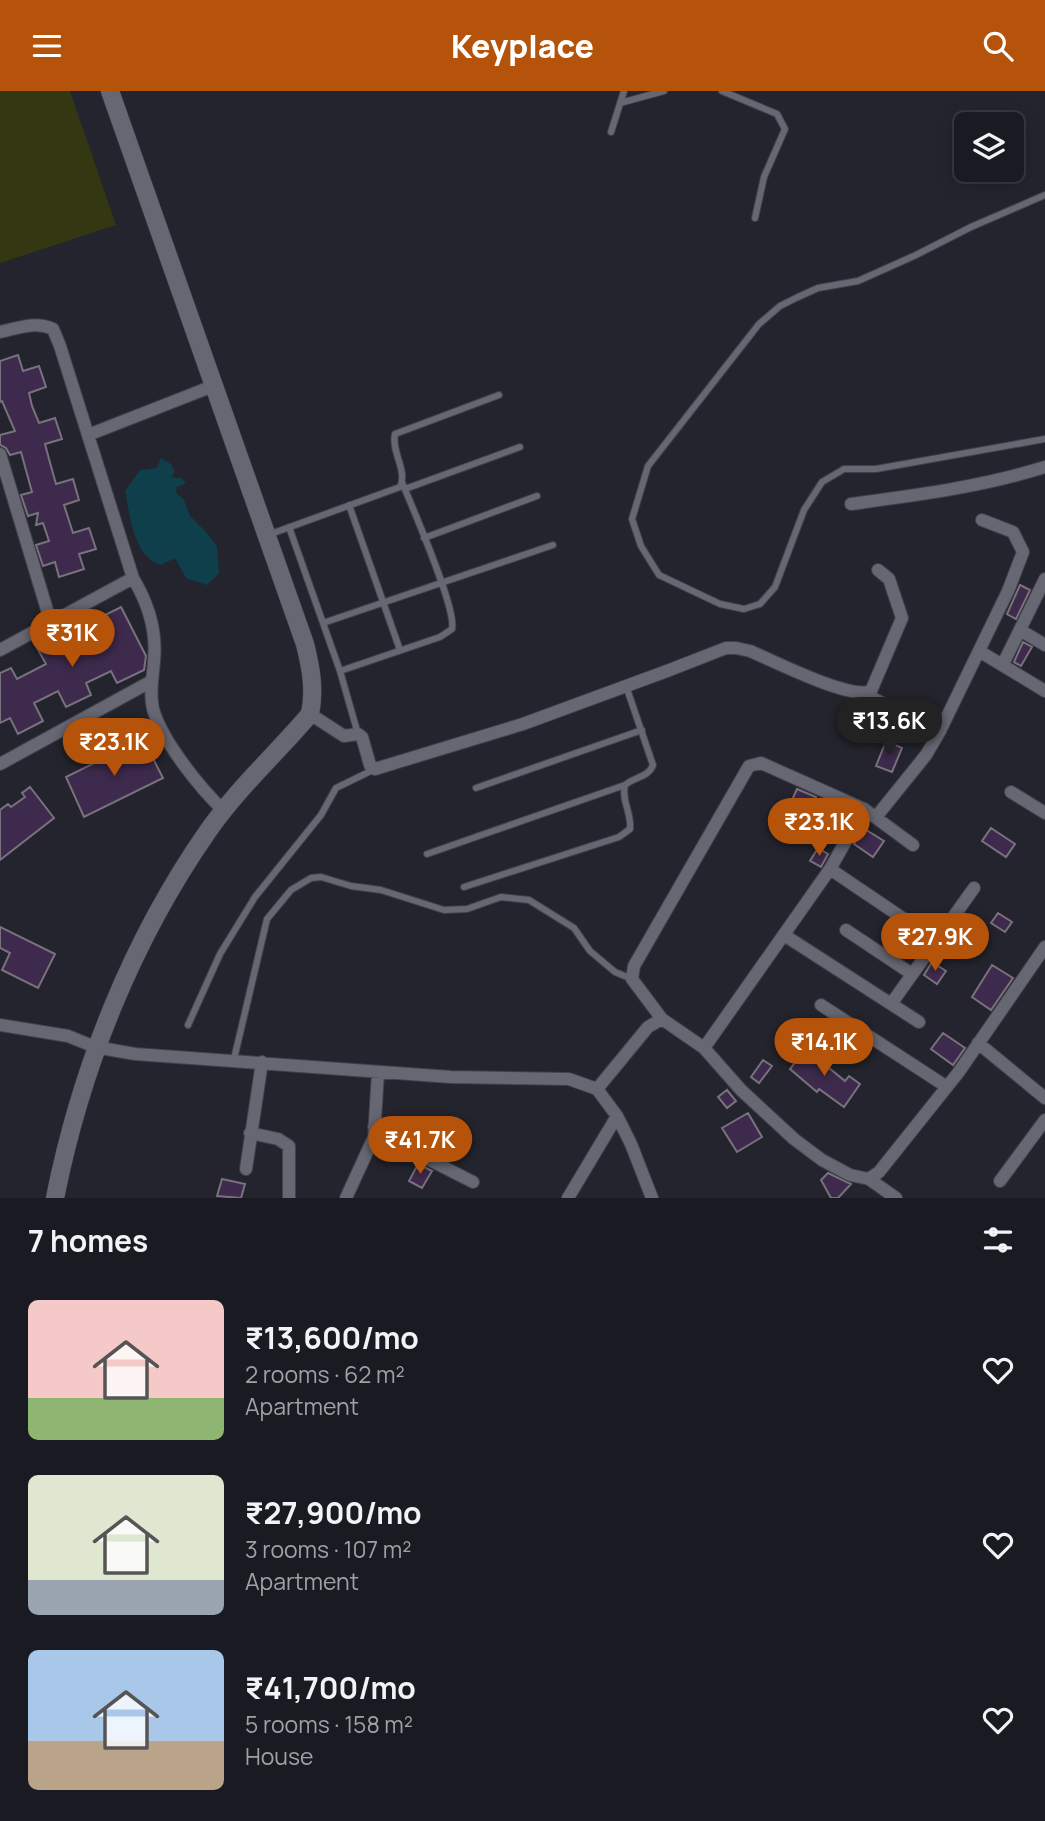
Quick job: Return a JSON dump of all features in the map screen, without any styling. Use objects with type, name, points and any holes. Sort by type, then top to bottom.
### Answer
[{"type":"street","points":[[55,1198],[69,1135],[95,1047],[158,913],[208,831],[310,714],[313,700],[310,664],[110,91]]},
{"type":"street","points":[[0,332],[33,325],[53,329],[133,578],[144,596],[151,622],[155,645],[150,683],[153,710],[166,737],[202,791],[224,811]]},
{"type":"street","points":[[88,435],[213,386]]},
{"type":"street","points":[[0,454],[51,623]]},
{"type":"street","points":[[851,504],[946,492],[1045,467]]},
{"type":"street","points":[[876,817],[926,755],[940,730],[1008,591],[1023,552],[1013,532],[982,520]]},
{"type":"street","points":[[864,694],[871,691],[902,618],[889,579],[878,570]]},
{"type":"street","points":[[0,650],[133,578]]},
{"type":"street","points":[[1003,664],[1040,599],[1045,579]]},
{"type":"street","points":[[1020,630],[1045,645]]},
{"type":"street","points":[[310,714],[344,736],[358,734],[362,737],[370,765],[375,769],[523,724],[717,650],[736,647],[841,689],[864,694],[940,730]]},
{"type":"street","points":[[979,651],[1045,691]]},
{"type":"street","points":[[0,764],[150,683]]},
{"type":"street","points":[[896,1198],[869,1179],[850,1175],[822,1160],[794,1139],[741,1090],[704,1048],[662,1019],[632,979],[634,966],[748,766],[761,763],[864,809],[914,845]]},
{"type":"street","points":[[1011,792],[1045,813]]},
{"type":"street","points":[[704,1048],[830,869],[864,809]]},
{"type":"street","points":[[830,869],[935,940]]},
{"type":"street","points":[[891,1005],[974,888]]},
{"type":"street","points":[[846,930],[912,974]]},
{"type":"street","points":[[784,935],[919,1022]]},
{"type":"street","points":[[869,1179],[879,1172],[947,1087],[1045,947]]},
{"type":"street","points":[[821,1005],[947,1087]]},
{"type":"street","points":[[597,1089],[648,1027],[662,1019]]},
{"type":"street","points":[[0,1025],[68,1036],[95,1047],[135,1054],[234,1059],[451,1077],[569,1079],[597,1089],[617,1116],[652,1198]]},
{"type":"street","points":[[978,1043],[1045,1098]]},
{"type":"street","points":[[246,1169],[262,1062]]},
{"type":"street","points":[[346,1198],[371,1147],[378,1072]]},
{"type":"street","points":[[568,1198],[617,1116]]},
{"type":"street","points":[[1000,1181],[1045,1120]]},
{"type":"street","points":[[374,1127],[473,1182]]},
{"type":"street","points":[[250,1133],[278,1139],[289,1146],[290,1198]]},
{"type":"lane","points":[[611,132],[624,91]]},
{"type":"lane","points":[[620,103],[664,91]]},
{"type":"lane","points":[[722,91],[777,114],[785,129],[764,177],[755,218]]},
{"type":"lane","points":[[1045,195],[858,281],[818,288],[780,306],[759,324],[648,465],[632,519],[641,546],[659,575],[720,604],[744,609],[760,604],[775,587],[804,510],[822,482],[833,475],[844,469],[876,469],[1045,439]]},
{"type":"lane","points":[[340,671],[453,629],[452,614],[441,581],[404,486],[394,446],[395,435],[499,395]]},
{"type":"lane","points":[[266,536],[520,447]]},
{"type":"lane","points":[[424,538],[537,496]]},
{"type":"lane","points":[[349,505],[400,650]]},
{"type":"lane","points":[[289,527],[340,671],[358,734]]},
{"type":"lane","points":[[323,623],[553,545]]},
{"type":"lane","points":[[427,855],[625,785],[646,774],[653,765],[626,686]]},
{"type":"lane","points":[[476,788],[642,730]]},
{"type":"lane","points":[[188,1025],[220,954],[255,897],[316,821],[336,788],[375,769]]},
{"type":"lane","points":[[464,887],[626,834],[631,824],[625,785]]},
{"type":"lane","points":[[234,1059],[267,919],[291,890],[311,878],[321,877],[351,886],[381,890],[444,910],[467,908],[501,897],[529,900],[574,928],[590,951],[615,972],[632,979]]},
{"type":"green space","points":[[0,91],[70,91],[116,225],[0,263]]},
{"type":"water","points":[[161,458],[171,464],[175,472],[171,477],[181,478],[186,483],[176,488],[177,494],[183,498],[190,516],[217,547],[219,573],[207,585],[186,578],[175,558],[161,565],[152,561],[144,553],[134,534],[125,491],[140,470],[157,468]]},
{"type":"building","points":[[18,355],[23,371],[39,366],[46,387],[29,393],[39,423],[55,418],[62,439],[45,444],[56,484],[73,479],[79,500],[64,505],[73,533],[89,528],[96,549],[79,554],[84,569],[59,577],[55,562],[43,566],[36,545],[49,541],[43,523],[36,525],[38,513],[28,516],[21,495],[32,492],[21,452],[10,455],[6,448],[0,445],[0,435],[15,431],[2,401],[0,402],[0,361]]},
{"type":"building","points":[[1020,585],[1030,590],[1016,619],[1007,614]]},
{"type":"building","points":[[121,607],[146,656],[144,670],[117,683],[111,671],[86,683],[91,695],[66,707],[58,691],[34,703],[43,721],[18,734],[10,718],[0,723],[0,673],[11,668],[17,679],[46,664],[36,646],[59,634],[69,653],[93,641],[85,625]]},
{"type":"building","points":[[1023,642],[1032,647],[1021,666],[1014,662]]},
{"type":"building","points":[[143,739],[163,778],[84,817],[66,777]]},
{"type":"building","points":[[886,741],[902,748],[892,772],[876,766]]},
{"type":"building","points":[[30,787],[54,818],[0,860],[0,810],[8,804],[11,807],[25,797],[22,793]]},
{"type":"building","points":[[797,789],[816,797],[812,808],[792,800]]},
{"type":"building","points":[[863,828],[884,841],[873,857],[854,844]]},
{"type":"building","points":[[991,828],[1015,844],[1006,857],[982,841]]},
{"type":"building","points":[[818,848],[828,854],[821,867],[810,861]]},
{"type":"building","points":[[998,913],[1012,922],[1005,932],[991,923]]},
{"type":"building","points":[[0,927],[55,954],[38,988],[2,970],[10,953],[0,948]]},
{"type":"building","points":[[932,962],[946,971],[937,984],[924,975]]},
{"type":"building","points":[[992,965],[1013,978],[991,1010],[972,997]]},
{"type":"building","points":[[943,1033],[965,1048],[953,1065],[931,1049]]},
{"type":"building","points":[[806,1049],[845,1081],[849,1076],[860,1084],[844,1107],[819,1089],[817,1092],[790,1069]]},
{"type":"building","points":[[763,1060],[772,1066],[759,1083],[751,1077]]},
{"type":"building","points":[[727,1090],[736,1101],[727,1108],[718,1097]]},
{"type":"building","points":[[748,1113],[762,1137],[737,1152],[722,1128]]},
{"type":"building","points":[[418,1164],[432,1171],[422,1188],[409,1181]]},
{"type":"building","points":[[828,1173],[851,1184],[838,1198],[831,1198],[821,1180]]},
{"type":"building","points":[[222,1179],[245,1184],[241,1198],[217,1196]]}]
